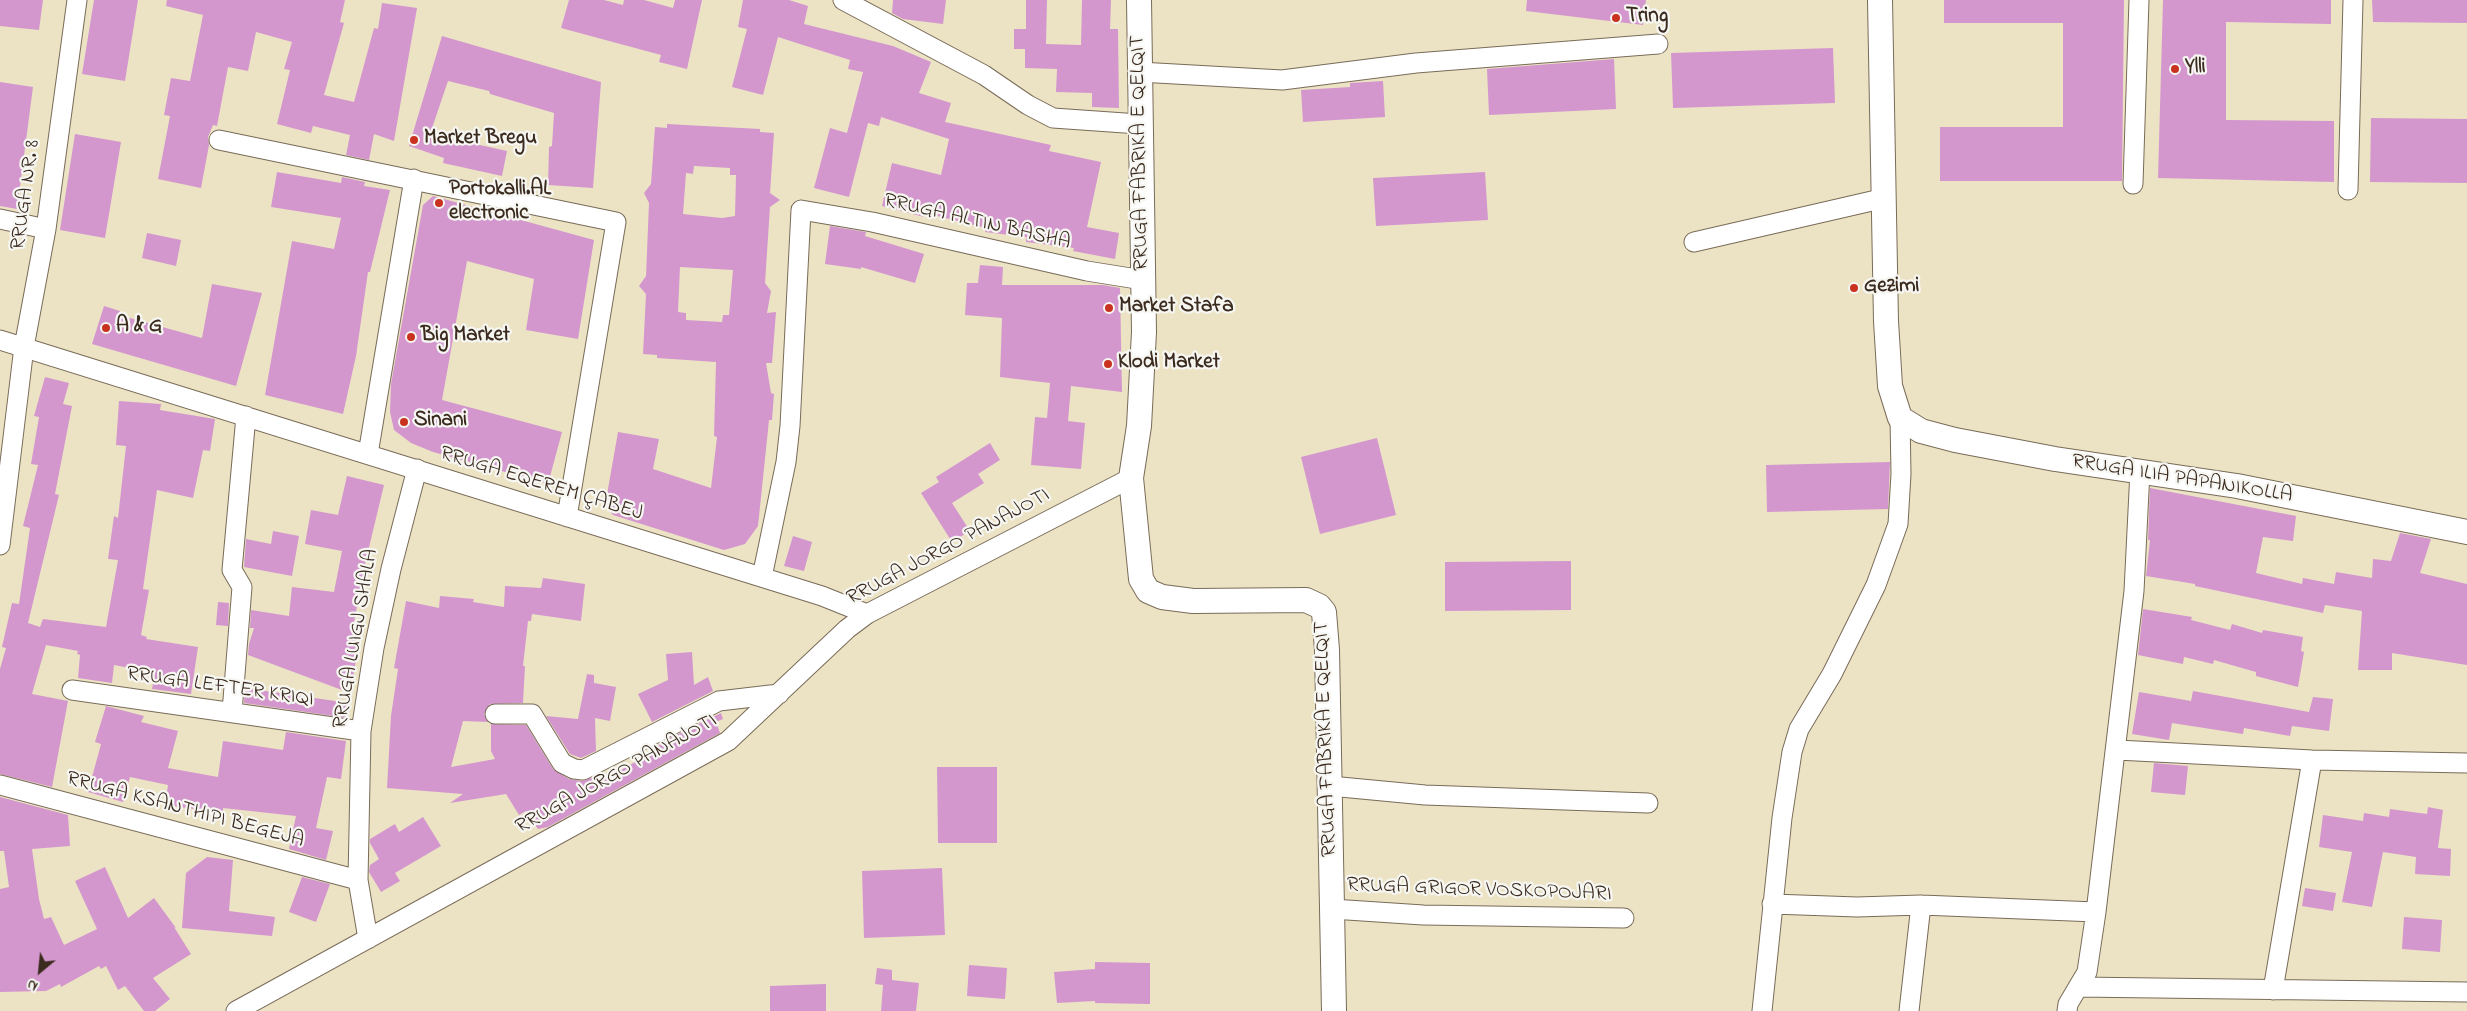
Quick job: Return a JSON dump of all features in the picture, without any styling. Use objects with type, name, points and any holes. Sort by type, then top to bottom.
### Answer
[{"type":"street","name":"RRUGA NR. 8","points":[[0,545],[3,501],[24,347],[46,229],[77,0]]},
{"type":"street","points":[[843,0],[984,75],[1028,105],[1053,118],[1139,124]]},
{"type":"street","name":"RRUGA FABRIKA E QELQIT","points":[[1139,0],[1139,124],[1143,280],[1141,400],[1131,478],[1142,579],[1148,591],[1162,597],[1193,601],[1306,600],[1320,606],[1324,612],[1326,620],[1334,1011]]},
{"type":"street","points":[[1762,1011],[1772,904],[1792,752],[1800,729],[1832,674],[1876,586],[1898,524],[1901,474],[1900,418],[1890,386],[1880,0]]},
{"type":"street","points":[[2133,184],[2140,0]]},
{"type":"street","points":[[2348,190],[2353,0]]},
{"type":"street","points":[[1139,72],[1282,80],[1416,63],[1658,44]]},
{"type":"street","points":[[220,140],[616,222],[567,517]]},
{"type":"street","points":[[368,454],[414,179]]},
{"type":"street","points":[[1694,242],[1885,198]]},
{"type":"street","name":"RRUGA ALTIN BASHA","points":[[762,577],[788,444],[801,210],[872,222],[1086,271],[1143,280]]},
{"type":"street","points":[[0,218],[46,229]]},
{"type":"street","name":"RRUGA EQEREM ÇABEJ","points":[[0,340],[762,577],[822,596],[867,614]]},
{"type":"street","points":[[232,712],[242,587],[232,570],[246,416]]},
{"type":"street","name":"RRUGA ILIA PAPANIKOLLA","points":[[1900,418],[1921,431],[1955,440],[2055,459],[2237,486],[2467,532]]},
{"type":"street","name":"RRUGA LUIGJ SHALA","points":[[368,939],[358,880],[361,731],[374,648],[391,569],[417,470]]},
{"type":"street","points":[[2067,1011],[2068,1004],[2087,972],[2096,912],[2117,750],[2134,591],[2140,472]]},
{"type":"street","name":"RRUGA JORGO PANAJOTI","points":[[236,1011],[728,741],[847,629],[867,614],[1131,478]]},
{"type":"street","name":"RRUGA LEFTER KRIQI","points":[[72,690],[361,731]]},
{"type":"street","points":[[495,714],[532,714],[562,763],[574,770],[583,770],[719,701],[779,694]]},
{"type":"street","points":[[2117,750],[2312,760],[2467,763]]},
{"type":"street","points":[[2272,990],[2312,760]]},
{"type":"street","name":"RRUGA KSANTHIPI BEGEJA","points":[[0,785],[358,880]]},
{"type":"street","points":[[1330,786],[1425,795],[1648,803]]},
{"type":"street","points":[[1772,904],[1921,905],[2096,912]]},
{"type":"street","points":[[1909,1011],[1921,905]]},
{"type":"street","name":"RRUGA GRIGOR VOSKOPOJARI","points":[[1332,909],[1423,915],[1624,918]]},
{"type":"street","points":[[2078,987],[2467,992]]},
{"type":"building","points":[[0,0],[43,0],[39,30],[0,26]]},
{"type":"building","points":[[94,0],[138,0],[125,81],[82,74]]},
{"type":"building","points":[[167,0],[345,0],[340,22],[344,23],[324,95],[354,102],[374,28],[378,29],[382,3],[417,8],[394,141],[374,134],[369,160],[346,155],[350,135],[313,126],[311,133],[277,124],[290,70],[284,69],[292,42],[256,32],[248,71],[228,67],[217,126],[213,125],[208,137],[209,145],[201,188],[158,179],[170,116],[164,115],[171,78],[190,81],[203,15],[166,6]]},
{"type":"building","points":[[569,0],[604,0],[623,5],[624,0],[644,0],[673,8],[675,0],[702,0],[687,69],[659,62],[661,55],[561,28]]},
{"type":"building","points":[[743,0],[789,0],[808,6],[804,24],[893,46],[931,62],[919,93],[951,103],[945,122],[1051,145],[1049,151],[1101,162],[1087,227],[1119,233],[1115,259],[1073,251],[1074,248],[1026,242],[1026,237],[985,232],[986,228],[925,213],[924,217],[882,206],[892,163],[941,175],[949,139],[881,117],[879,126],[868,123],[849,197],[814,188],[830,128],[847,133],[863,72],[848,69],[850,60],[778,37],[763,95],[732,87],[747,29],[738,27]]},
{"type":"building","points":[[893,0],[946,0],[943,24],[903,19],[892,13]]},
{"type":"building","points":[[1026,0],[1047,0],[1046,44],[1081,45],[1082,0],[1111,0],[1110,29],[1118,29],[1119,108],[1092,107],[1092,93],[1056,92],[1057,69],[1025,68],[1025,49],[1014,49],[1014,29],[1026,29]]},
{"type":"building","name":"Tring","points":[[1527,0],[1646,0],[1643,25],[1526,11]]},
{"type":"building","points":[[1944,0],[2124,0],[2122,181],[1940,181],[1940,127],[2063,127],[2063,23],[1944,23]]},
{"type":"building","points":[[2163,0],[2331,0],[2331,24],[2226,22],[2226,120],[2334,121],[2334,182],[2158,178]]},
{"type":"building","points":[[2372,0],[2467,0],[2467,23],[2373,22]]},
{"type":"building","points":[[442,36],[601,82],[593,188],[548,185],[549,147],[552,146],[554,113],[490,94],[489,91],[448,81],[430,134],[507,151],[502,176],[443,163],[444,158],[409,146]]},
{"type":"building","points":[[1833,48],[1835,103],[1673,108],[1671,53]]},
{"type":"building","points":[[1614,59],[1616,109],[1489,115],[1487,69]]},
{"type":"building","points":[[1383,81],[1385,117],[1303,122],[1301,90],[1350,87],[1350,83]]},
{"type":"building","points":[[0,82],[33,87],[17,209],[0,206]]},
{"type":"building","points":[[2371,118],[2467,119],[2467,183],[2370,182]]},
{"type":"building","points":[[667,124],[760,129],[760,132],[774,133],[770,193],[780,200],[770,207],[765,283],[771,291],[767,313],[776,312],[772,363],[766,363],[771,393],[774,394],[772,420],[769,420],[758,526],[745,544],[724,550],[613,515],[605,506],[618,432],[659,439],[653,469],[711,488],[717,437],[714,436],[716,362],[657,358],[657,355],[643,354],[646,294],[639,286],[646,276],[649,203],[644,193],[651,184],[655,127],[667,128]],"holes":[[[694,166],[730,168],[730,175],[736,175],[735,216],[722,218],[683,214],[686,173],[693,174]],[[680,267],[733,270],[729,315],[723,315],[722,322],[686,320],[686,313],[678,312]]]},
{"type":"building","points":[[75,134],[121,142],[105,238],[60,230]]},
{"type":"building","points":[[277,172],[341,183],[342,177],[365,182],[364,186],[390,190],[370,272],[368,272],[356,356],[343,414],[265,395],[292,241],[334,249],[341,218],[271,207]]},
{"type":"building","points":[[1485,172],[1488,220],[1376,226],[1373,178]]},
{"type":"building","points":[[433,196],[594,240],[578,339],[526,330],[534,279],[467,261],[442,400],[562,432],[548,484],[433,452],[411,443],[394,430],[390,412],[391,384],[423,205]]},
{"type":"building","points":[[830,226],[866,232],[865,236],[924,254],[915,283],[861,267],[861,269],[825,264]]},
{"type":"building","points":[[147,233],[181,240],[176,266],[142,258]]},
{"type":"building","points":[[980,265],[1003,267],[1002,285],[1103,285],[1120,288],[1122,392],[1071,386],[1068,421],[1085,423],[1081,469],[1031,465],[1035,417],[1047,418],[1050,383],[1000,377],[1002,318],[965,315],[967,283],[978,283]]},
{"type":"building","points":[[212,284],[262,293],[236,386],[92,344],[104,306],[120,311],[119,315],[202,338]]},
{"type":"building","points":[[45,377],[69,383],[63,404],[72,406],[55,494],[59,495],[28,623],[40,627],[43,619],[106,627],[118,560],[108,559],[114,516],[118,518],[126,446],[116,445],[119,401],[161,404],[160,410],[215,419],[210,451],[203,450],[193,498],[157,490],[143,589],[149,590],[141,635],[147,637],[146,639],[198,647],[191,694],[152,689],[155,673],[114,665],[112,683],[78,678],[80,655],[77,654],[78,651],[46,645],[32,694],[68,701],[52,787],[0,774],[0,669],[6,648],[2,647],[12,603],[19,604],[30,528],[23,526],[38,465],[31,464],[39,417],[34,416]]},
{"type":"building","points":[[1377,438],[1396,515],[1320,534],[1301,457]]},
{"type":"building","points":[[990,443],[1000,460],[978,474],[984,483],[952,503],[970,531],[952,542],[921,493],[939,482],[936,477]]},
{"type":"building","points":[[1890,462],[1888,509],[1767,512],[1766,465]]},
{"type":"building","points":[[347,476],[384,485],[365,564],[352,633],[361,634],[350,693],[248,655],[254,628],[250,628],[251,610],[289,616],[292,587],[334,592],[342,551],[305,544],[311,510],[338,515]]},
{"type":"building","points":[[2150,488],[2296,516],[2293,541],[2263,537],[2256,573],[2302,584],[2303,578],[2334,584],[2336,572],[2372,578],[2373,559],[2391,561],[2400,533],[2431,539],[2420,573],[2467,584],[2467,665],[2392,653],[2392,670],[2358,670],[2362,611],[2325,605],[2323,613],[2195,586],[2195,584],[2146,576],[2150,540],[2148,540]]},
{"type":"building","points":[[273,531],[299,536],[292,576],[244,567],[246,539],[271,544]]},
{"type":"building","points":[[793,536],[812,542],[804,571],[784,566]]},
{"type":"building","points":[[1571,561],[1571,610],[1445,611],[1445,562]]},
{"type":"building","points":[[543,578],[585,584],[581,621],[532,614],[531,621],[528,621],[523,666],[525,666],[523,703],[490,704],[484,714],[488,722],[463,721],[451,767],[495,759],[491,751],[491,724],[526,725],[553,769],[569,779],[582,781],[596,776],[596,778],[604,773],[605,779],[644,757],[664,741],[721,713],[723,719],[716,722],[720,733],[548,827],[538,829],[526,811],[519,815],[506,794],[450,803],[463,794],[387,788],[391,716],[398,669],[394,668],[406,601],[439,608],[440,596],[474,599],[473,602],[504,607],[505,586],[541,588]]},
{"type":"building","points":[[218,602],[229,603],[228,626],[216,625]]},
{"type":"building","points":[[2143,609],[2192,617],[2191,620],[2230,630],[2232,624],[2262,633],[2263,630],[2303,637],[2301,651],[2304,652],[2298,687],[2256,676],[2256,672],[2214,660],[2213,664],[2184,657],[2183,664],[2138,655]]},
{"type":"building","points":[[692,652],[694,685],[708,677],[713,691],[652,722],[638,694],[668,680],[666,654]]},
{"type":"building","points":[[587,674],[594,675],[594,683],[616,687],[610,721],[595,718],[596,751],[581,758],[570,754],[546,716],[578,719]]},
{"type":"building","points":[[245,688],[349,703],[347,718],[244,703]]},
{"type":"building","points":[[2193,691],[2309,712],[2313,697],[2333,699],[2329,731],[2292,726],[2290,736],[2244,728],[2243,734],[2172,723],[2169,740],[2132,734],[2139,692],[2191,701]]},
{"type":"building","points":[[106,706],[144,716],[141,722],[178,731],[168,768],[218,777],[223,741],[283,750],[286,732],[346,741],[341,779],[327,777],[316,828],[333,831],[326,860],[289,849],[296,816],[223,808],[223,813],[165,805],[168,785],[130,777],[123,802],[88,792],[101,744],[95,742]]},
{"type":"building","points":[[2154,763],[2188,766],[2185,795],[2151,792]]},
{"type":"building","points":[[937,767],[997,767],[997,843],[938,843]]},
{"type":"building","points":[[0,797],[68,815],[70,846],[32,849],[39,899],[44,919],[51,917],[64,945],[97,929],[75,881],[105,867],[128,918],[154,898],[176,928],[174,927],[191,954],[153,978],[170,999],[155,1011],[144,1011],[125,986],[118,990],[106,966],[101,969],[99,966],[61,987],[60,984],[46,991],[0,992],[0,889],[9,887],[4,851],[0,851]]},
{"type":"building","points":[[2428,807],[2443,810],[2438,848],[2451,849],[2450,876],[2415,874],[2416,857],[2383,852],[2372,907],[2342,902],[2352,852],[2319,847],[2323,815],[2363,821],[2364,813],[2389,817],[2390,809],[2427,814]]},
{"type":"building","points":[[423,817],[441,846],[395,873],[400,881],[381,892],[369,872],[370,865],[379,859],[370,843],[370,839],[395,824],[399,832]]},
{"type":"building","points":[[207,857],[233,860],[229,911],[275,917],[272,936],[182,928],[186,873]]},
{"type":"building","points":[[942,868],[945,935],[864,938],[862,871]]},
{"type":"building","points":[[302,877],[330,884],[316,922],[289,912]]},
{"type":"building","points":[[2305,888],[2336,893],[2333,911],[2302,906]]},
{"type":"building","points":[[2404,917],[2442,920],[2440,952],[2402,949]]},
{"type":"building","points":[[1095,962],[1150,963],[1150,1004],[1095,1003],[1095,1001],[1057,1003],[1054,972],[1095,969]]},
{"type":"building","points":[[969,965],[1007,968],[1005,999],[967,996]]},
{"type":"building","points":[[877,968],[892,970],[892,980],[919,983],[916,1011],[881,1011],[883,985],[875,984]]},
{"type":"building","points":[[826,984],[826,1011],[770,1011],[770,986]]},
{"type":"place","name":"Tring","points":[[1616,18]]},
{"type":"place","name":"Ylli","points":[[2175,69]]},
{"type":"place","name":"Market Bregu","points":[[414,140]]},
{"type":"place","name":"Portokalli.AL electronic","points":[[439,203]]},
{"type":"place","name":"Gezimi","points":[[1854,288]]},
{"type":"place","name":"Market Stafa","points":[[1109,308]]},
{"type":"place","name":"A & G","points":[[106,328]]},
{"type":"place","name":"Big Market","points":[[411,337]]},
{"type":"place","name":"Klodi Market","points":[[1108,364]]},
{"type":"place","name":"Sinani","points":[[404,422]]}]
